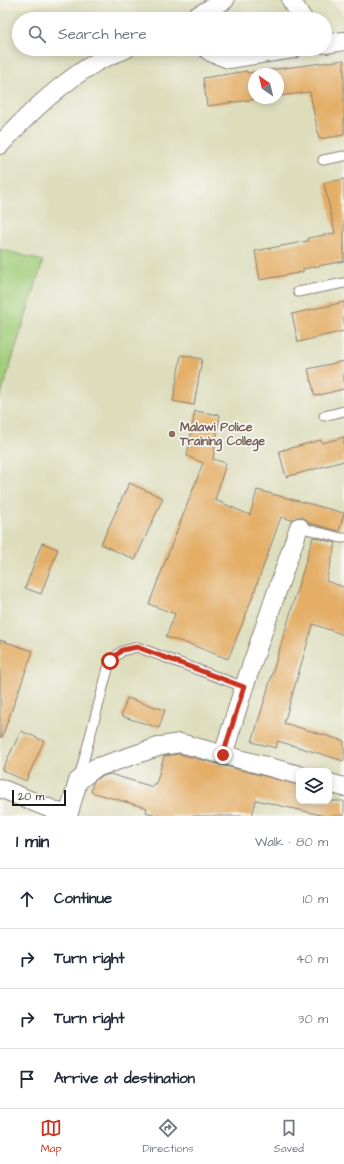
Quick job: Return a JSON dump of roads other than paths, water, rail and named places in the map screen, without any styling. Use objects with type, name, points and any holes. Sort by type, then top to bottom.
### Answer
[{"type":"street","points":[[204,12],[225,0]]},
{"type":"street","points":[[291,0],[299,12]]},
{"type":"street","points":[[0,144],[21,122],[74,76],[110,56]]},
{"type":"street","points":[[221,56],[229,59],[248,56]]},
{"type":"street","points":[[223,755],[244,687],[299,527]]},
{"type":"street","points":[[0,788],[68,816],[78,781],[95,768],[161,746],[180,743],[296,774]]},
{"type":"street","points":[[332,784],[344,787]]},
{"type":"lane","points":[[323,160],[344,156]]},
{"type":"lane","points":[[298,292],[344,283]]},
{"type":"lane","points":[[324,416],[344,410]]},
{"type":"lane","points":[[299,527],[344,538]]},
{"type":"lane","points":[[78,781],[110,661],[122,650],[137,647],[244,687]]},
{"type":"place","name":"Malawi Police Training College","points":[[172,434]]}]
